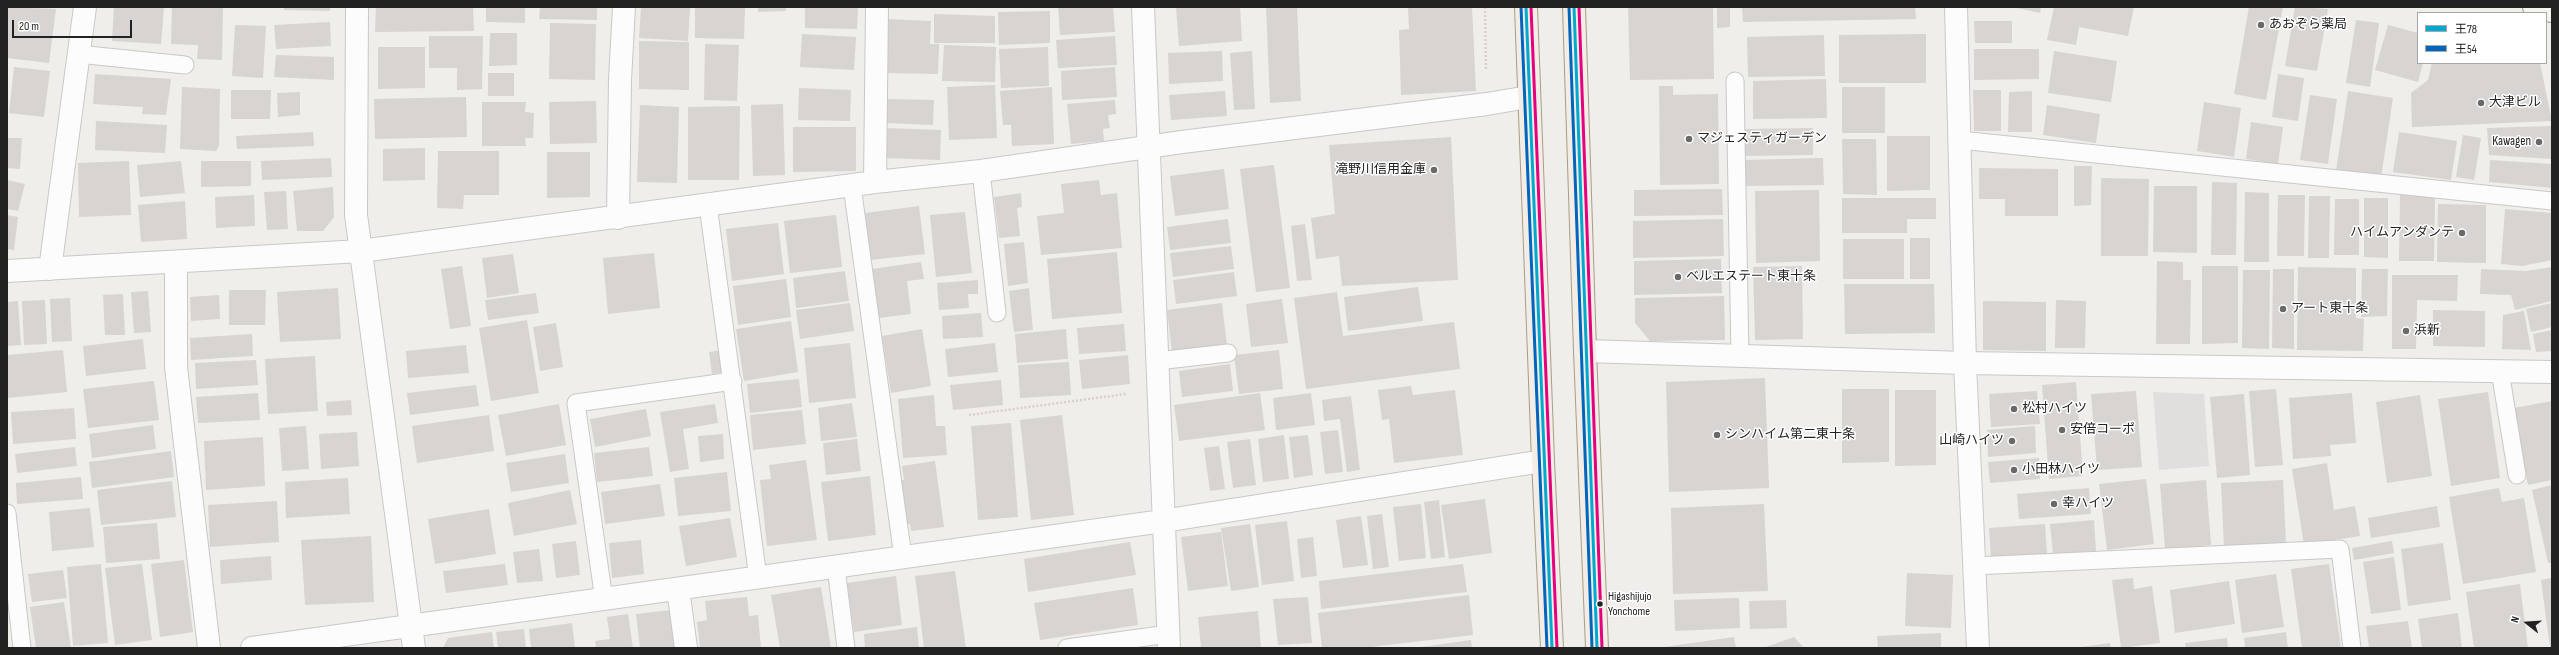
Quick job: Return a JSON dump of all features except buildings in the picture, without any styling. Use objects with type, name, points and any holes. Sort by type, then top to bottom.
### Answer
[{"type":"main road","points":[[1526,7],[1542,461],[1552,648]]},
{"type":"main road","points":[[1574,7],[1584,351],[1597,648]]},
{"type":"street","points":[[50,269],[84,7]]},
{"type":"street","points":[[357,7],[356,216],[414,648]]},
{"type":"street","points":[[618,218],[620,80],[624,7]]},
{"type":"street","points":[[875,182],[877,7]]},
{"type":"street","points":[[1143,7],[1150,147],[1163,521],[1169,641]]},
{"type":"street","points":[[1956,7],[1965,363],[1978,648]]},
{"type":"street","points":[[2534,7],[2552,11]]},
{"type":"street","points":[[7,272],[361,251],[618,218],[875,182],[982,171],[1150,147],[1487,104],[1528,96]]},
{"type":"street","points":[[176,263],[176,367],[209,648]]},
{"type":"street","points":[[1584,351],[1965,363],[2552,372]]},
{"type":"street","points":[[252,648],[1163,521],[1542,461]]},
{"type":"street","points":[[678,589],[686,648]]},
{"type":"lane","points":[[78,54],[184,65]]},
{"type":"lane","points":[[1735,81],[1740,356]]},
{"type":"lane","points":[[1960,140],[2552,201]]},
{"type":"lane","points":[[982,171],[997,313]]},
{"type":"lane","points":[[852,186],[903,557]]},
{"type":"lane","points":[[708,205],[733,381],[758,578]]},
{"type":"lane","points":[[1157,361],[1228,353]]},
{"type":"lane","points":[[2500,371],[2517,475]]},
{"type":"lane","points":[[604,600],[576,403],[733,381]]},
{"type":"lane","points":[[7,513],[22,648]]},
{"type":"lane","points":[[1974,566],[2340,549],[2352,648]]},
{"type":"lane","points":[[836,567],[846,648]]},
{"type":"lane","points":[[1067,648],[1169,641]]},
{"type":"path","points":[[1485,7],[1486,73]]},
{"type":"path","points":[[969,415],[1158,390]]},
{"type":"shaded area","points":[[2153,392],[2204,394],[2209,466],[2159,470]]},
{"type":"transit line","name":"王54","points":[[1521,7],[1547,648]]},
{"type":"transit line","name":"王78","points":[[1526,7],[1552,648]]},
{"type":"transit line","points":[[1531,7],[1557,648]]},
{"type":"transit line","name":"王54","points":[[1569,7],[1592,648]]},
{"type":"transit line","name":"王78","points":[[1574,7],[1597,648]]},
{"type":"transit line","points":[[1579,7],[1602,648]]},
{"type":"place","name":"あおぞら薬局","points":[[2261,25]]},
{"type":"place","name":"大津ビル","points":[[2481,103]]},
{"type":"place","name":"マジェスティガーデン","points":[[1689,139]]},
{"type":"place","name":"Kawagen","points":[[2539,142]]},
{"type":"place","name":"滝野川信用金庫","points":[[1434,170]]},
{"type":"place","name":"ハイムアンダンテ","points":[[2462,233]]},
{"type":"place","name":"ベルエステート東十条","points":[[1678,277]]},
{"type":"place","name":"アート東十条","points":[[2283,309]]},
{"type":"place","name":"浜新","points":[[2406,331]]},
{"type":"place","name":"松村ハイツ","points":[[2014,409]]},
{"type":"place","name":"安倍コーポ","points":[[2062,430]]},
{"type":"place","name":"シンハイム第二東十条","points":[[1717,435]]},
{"type":"place","name":"山崎ハイツ","points":[[2012,441]]},
{"type":"place","name":"小田林ハイツ","points":[[2014,470]]},
{"type":"place","name":"幸ハイツ","points":[[2054,504]]},
{"type":"place","name":"Higashijujo Yonchome","points":[[1600,604]]}]
